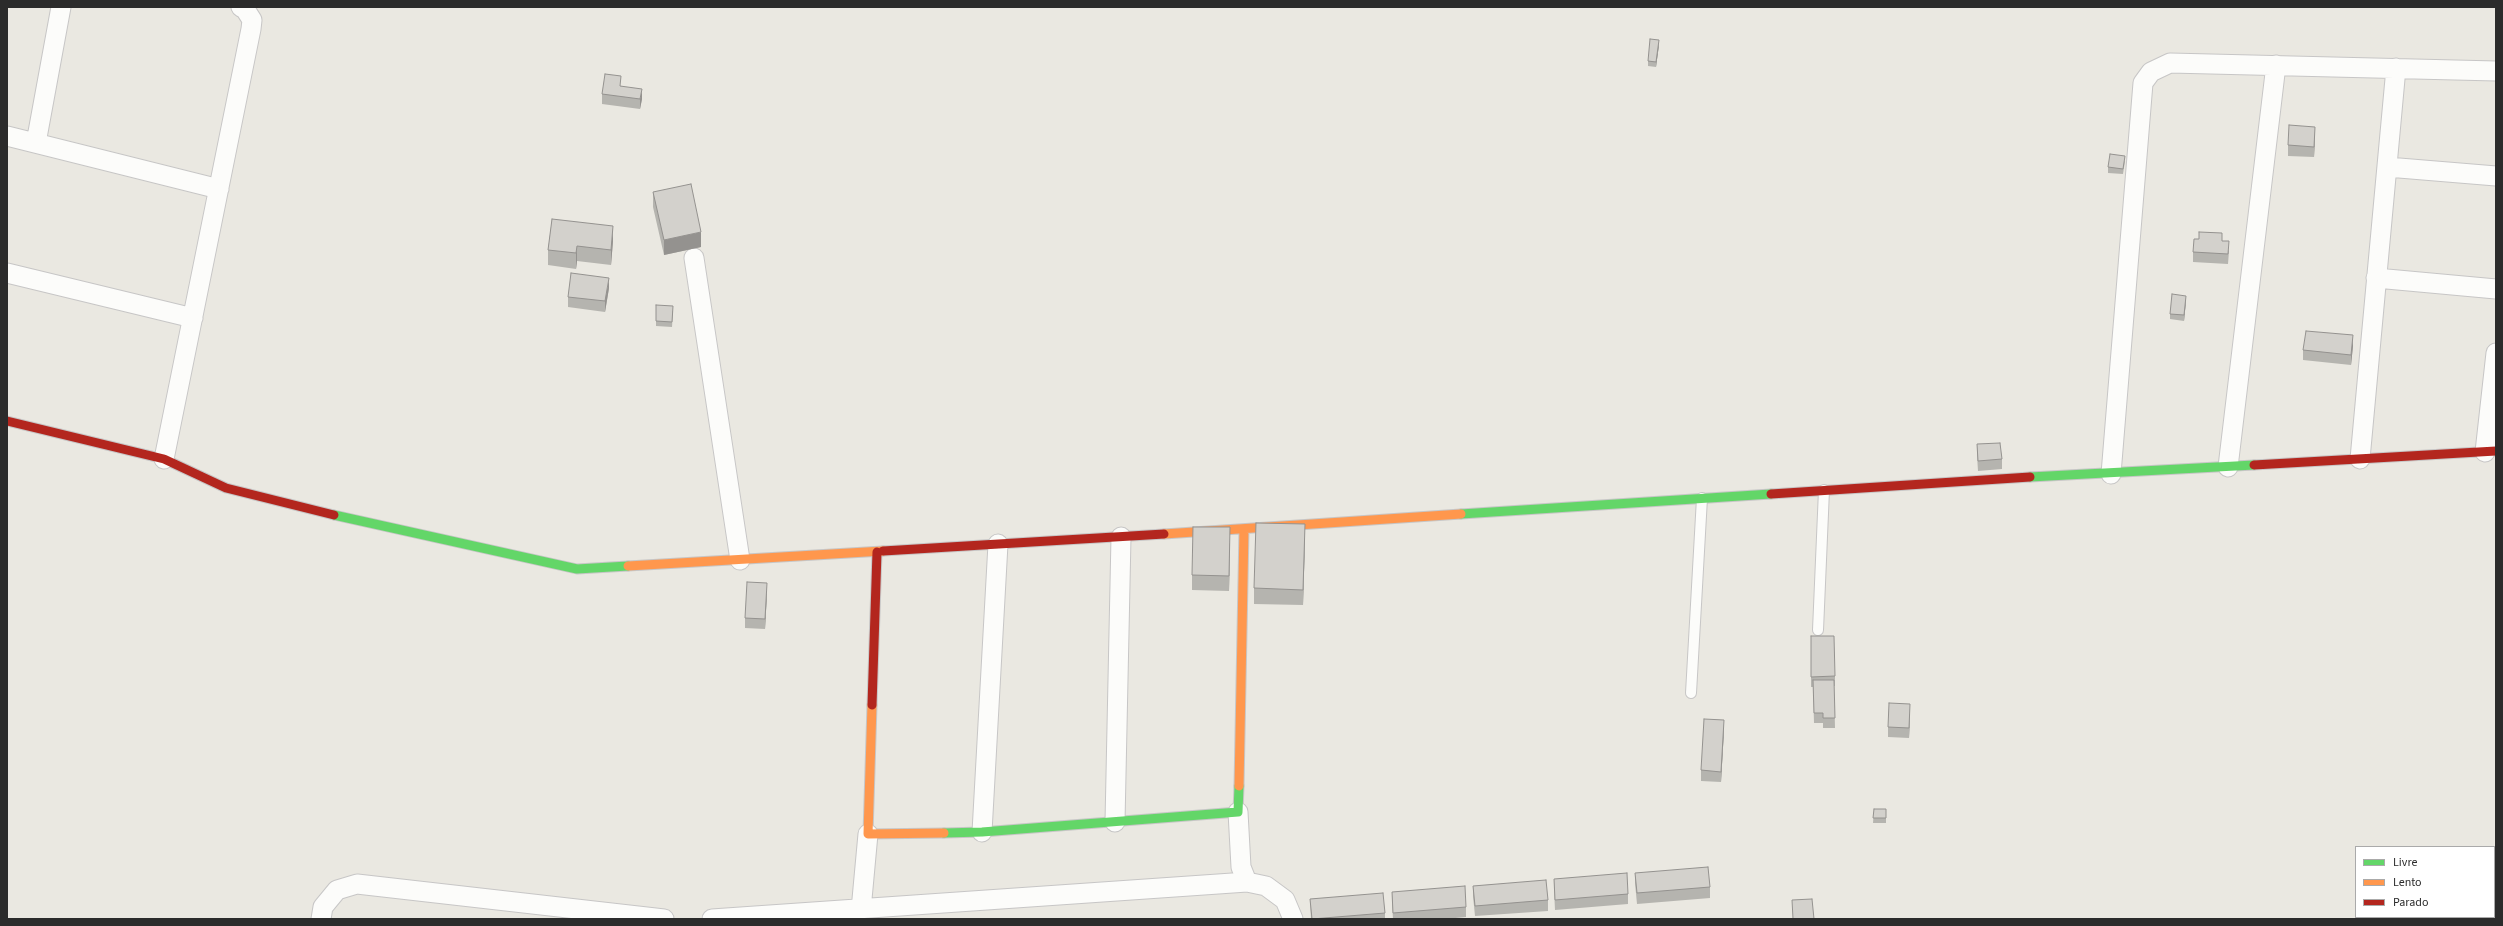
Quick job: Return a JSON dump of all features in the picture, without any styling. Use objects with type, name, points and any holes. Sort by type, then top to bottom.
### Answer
[{"type":"street","points":[[36,143],[61,7]]},
{"type":"street","points":[[164,459],[251,29],[252,20],[245,8],[241,7]]},
{"type":"street","points":[[2111,474],[2143,82],[2151,72],[2170,63],[2496,71]]},
{"type":"street","points":[[2228,467],[2276,66]]},
{"type":"street","points":[[2360,459],[2396,68]]},
{"type":"street","points":[[7,136],[219,189]]},
{"type":"street","points":[[2387,167],[2496,176]]},
{"type":"street","points":[[694,258],[740,560]]},
{"type":"street","points":[[7,273],[192,318]]},
{"type":"street","points":[[2376,278],[2496,289]]},
{"type":"street","points":[[7,421],[164,459],[226,488],[352,519],[577,569],[1120,537],[1824,490],[2490,452],[2496,353]]},
{"type":"street","points":[[1244,529],[1238,812],[1241,866],[1247,882]]},
{"type":"street","points":[[1115,822],[1120,537]]},
{"type":"street","points":[[982,832],[998,544]]},
{"type":"street","points":[[857,914],[868,834],[877,552]]},
{"type":"street","points":[[868,834],[982,832],[1238,812]]},
{"type":"street","points":[[712,919],[857,914],[1247,882],[1266,886],[1285,900],[1293,919]]},
{"type":"street","points":[[321,919],[323,907],[337,890],[357,884],[664,919]]},
{"type":"lane","points":[[1818,630],[1824,490]]},
{"type":"lane","points":[[1691,693],[1702,498]]},
{"type":"building","points":[[1650,39],[1659,40],[1656,62],[1648,61]]},
{"type":"building","points":[[605,74],[621,76],[620,86],[642,89],[640,99],[602,94]]},
{"type":"building","points":[[2289,125],[2315,127],[2314,147],[2288,145]]},
{"type":"building","points":[[2110,154],[2125,156],[2123,169],[2108,167]]},
{"type":"building","points":[[691,184],[701,232],[664,240],[653,192]]},
{"type":"building","points":[[552,219],[613,226],[611,250],[577,246],[576,253],[548,250]]},
{"type":"building","points":[[2199,232],[2222,233],[2222,241],[2229,241],[2228,254],[2193,252],[2194,239],[2199,239]]},
{"type":"building","points":[[571,273],[609,278],[605,301],[568,297]]},
{"type":"building","points":[[2172,294],[2186,296],[2184,315],[2170,314]]},
{"type":"building","points":[[656,305],[673,306],[672,322],[656,321]]},
{"type":"building","points":[[2306,331],[2353,335],[2351,355],[2303,350]]},
{"type":"building","points":[[2000,443],[2002,459],[1978,461],[1977,444]]},
{"type":"building","points":[[1256,523],[1305,524],[1303,590],[1254,588]]},
{"type":"building","points":[[1193,527],[1230,527],[1229,576],[1192,575]]},
{"type":"building","points":[[747,582],[767,583],[765,619],[745,618]]},
{"type":"building","points":[[1811,636],[1834,636],[1835,676],[1811,677]]},
{"type":"building","points":[[1813,680],[1834,680],[1835,718],[1823,718],[1823,713],[1814,713]]},
{"type":"building","points":[[1889,703],[1910,704],[1909,728],[1888,727]]},
{"type":"building","points":[[1704,719],[1724,720],[1721,772],[1701,770]]},
{"type":"building","points":[[1874,809],[1886,809],[1886,818],[1873,818]]},
{"type":"building","points":[[1708,867],[1710,887],[1637,893],[1635,873]]},
{"type":"building","points":[[1627,873],[1628,894],[1555,900],[1554,879]]},
{"type":"building","points":[[1546,880],[1548,900],[1475,906],[1473,886]]},
{"type":"building","points":[[1465,886],[1466,907],[1393,913],[1392,892]]},
{"type":"building","points":[[1383,893],[1385,913],[1312,919],[1310,899]]},
{"type":"building","points":[[1812,899],[1814,919],[1793,919],[1792,900]]},
{"type":"traffic: fast","points":[[2030,477],[2254,465]]},
{"type":"traffic: fast","points":[[1461,514],[1771,494]]},
{"type":"traffic: fast","points":[[334,515],[577,569],[628,566]]},
{"type":"traffic: fast","points":[[944,833],[982,832],[1238,812],[1239,786]]},
{"type":"traffic: slow","points":[[1164,534],[1461,514]]},
{"type":"traffic: slow","points":[[1239,786],[1244,529]]},
{"type":"traffic: slow","points":[[628,566],[883,551]]},
{"type":"traffic: slow","points":[[872,705],[868,834],[944,833]]},
{"type":"traffic: jam","points":[[7,421],[164,459],[226,488],[334,515]]},
{"type":"traffic: jam","points":[[2254,465],[2496,451]]},
{"type":"traffic: jam","points":[[1771,494],[2030,477]]},
{"type":"traffic: jam","points":[[883,551],[1164,534]]},
{"type":"traffic: jam","points":[[872,705],[877,552]]}]
